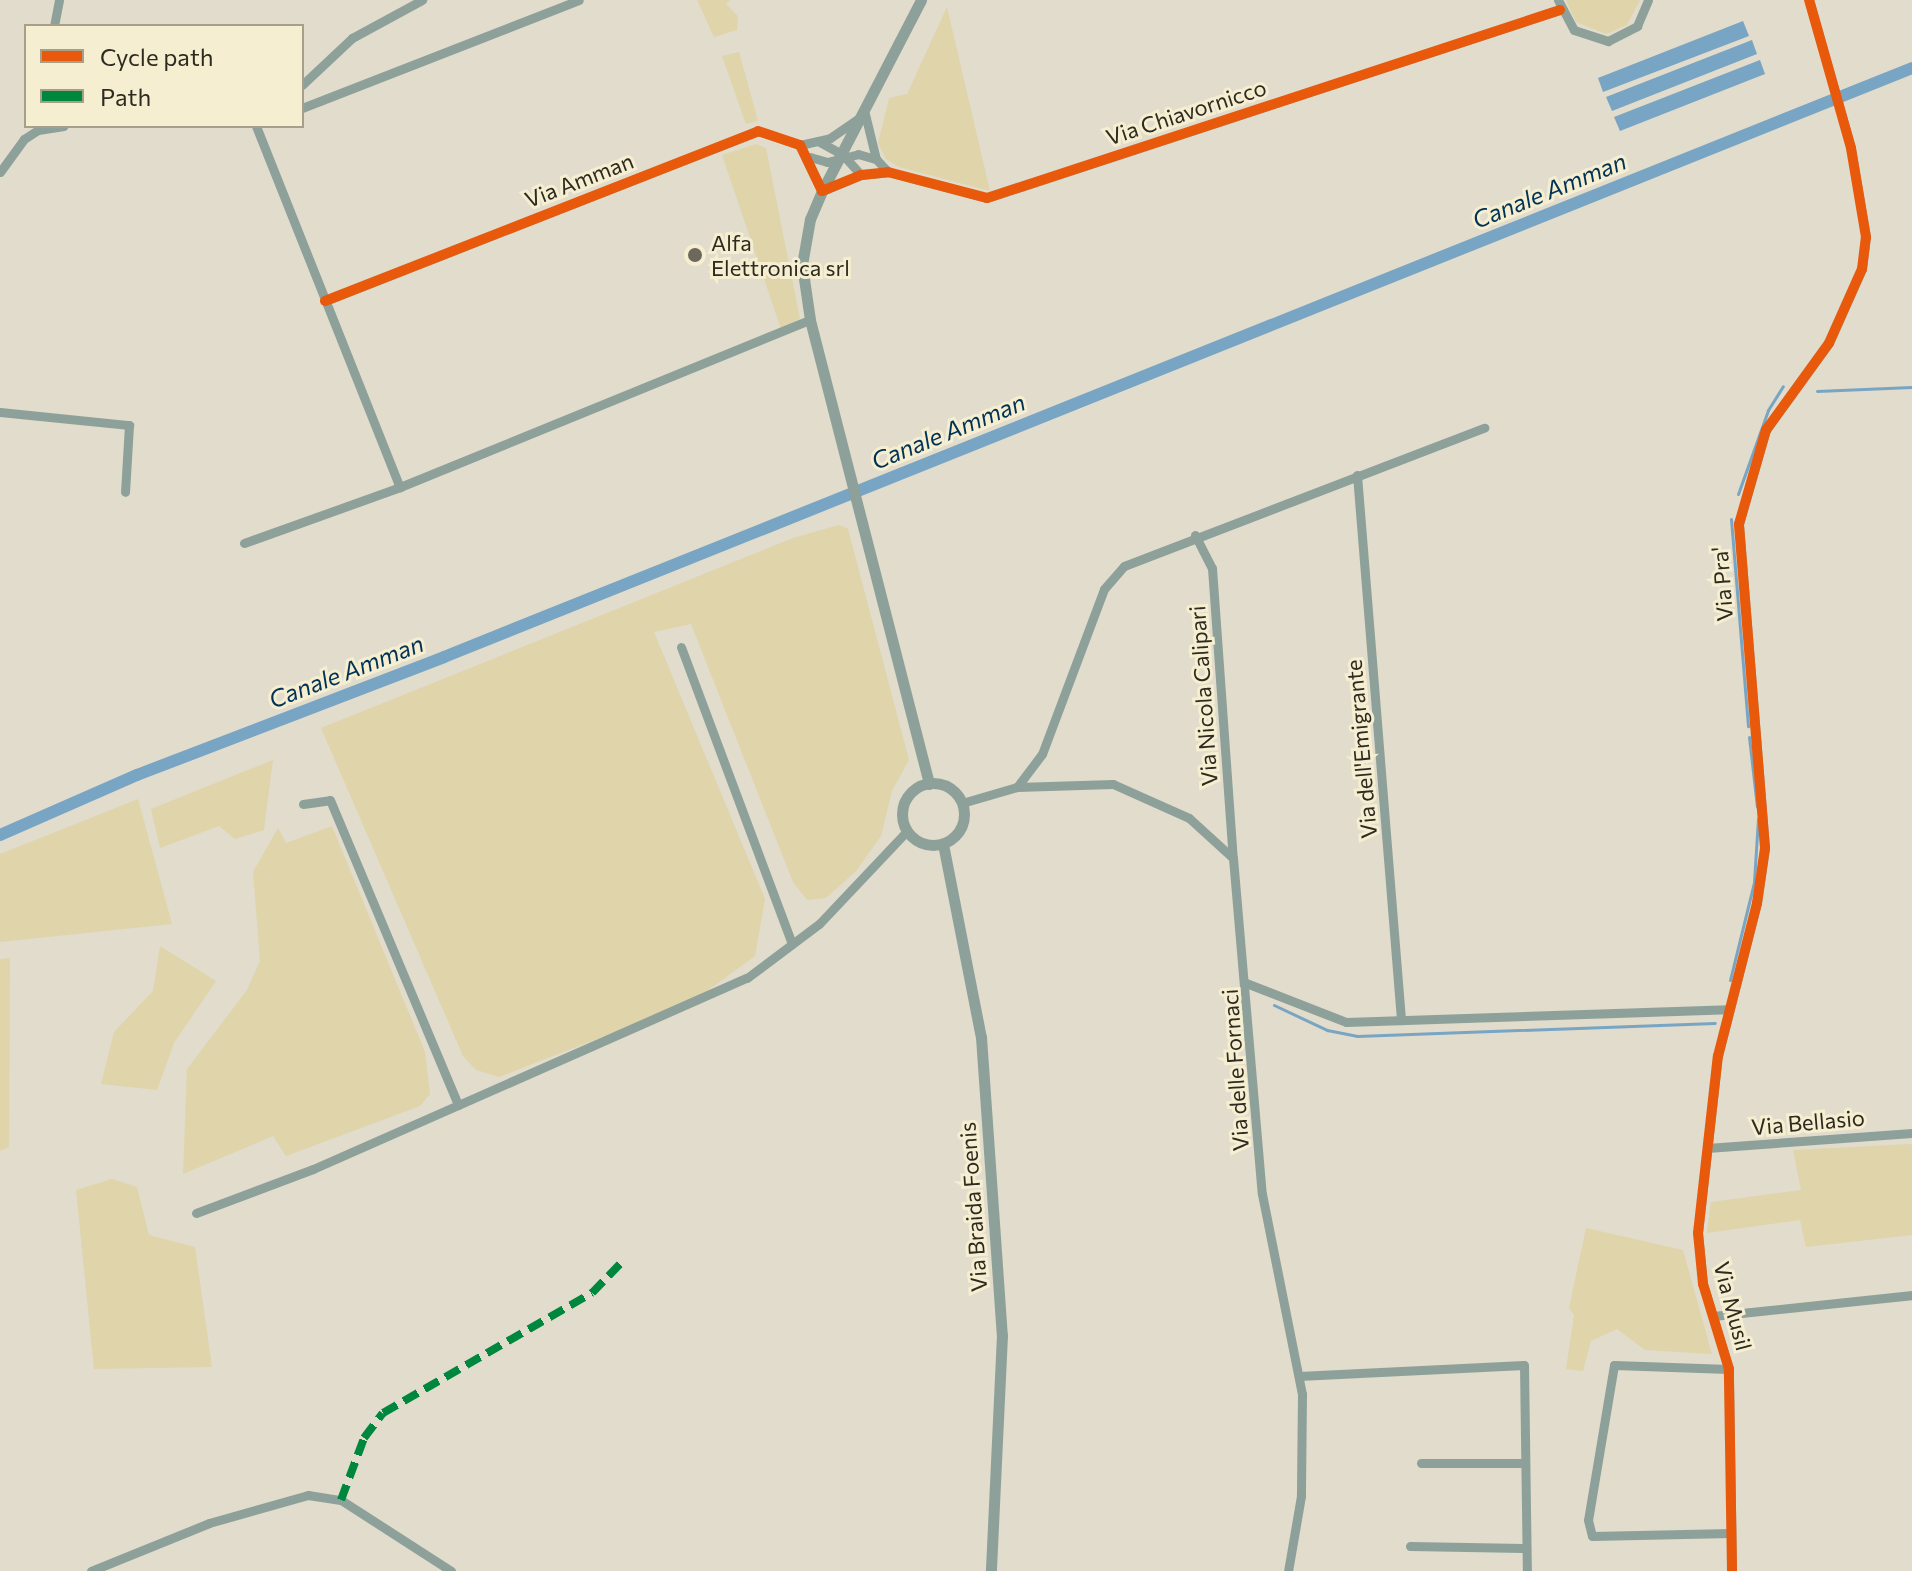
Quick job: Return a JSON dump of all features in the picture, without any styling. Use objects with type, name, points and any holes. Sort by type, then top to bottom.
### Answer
[{"type":"street","points":[[54,24],[59,0]]},
{"type":"street","points":[[304,83],[352,38],[422,0]]},
{"type":"street","points":[[304,107],[579,0]]},
{"type":"street","points":[[921,0],[865,114],[822,191],[803,249],[810,320],[929,784]]},
{"type":"street","points":[[1559,5],[1580,35],[1608,41],[1637,26],[1648,0]]},
{"type":"street","name":"Via Pra'","points":[[1707,1148],[1728,1009],[1757,903],[1765,848],[1739,524],[1766,430],[1829,343],[1862,269],[1866,237],[1861,199],[1809,0]]},
{"type":"street","name":"Via Chiavornicco","points":[[822,191],[861,175],[888,172],[987,198],[1559,5]]},
{"type":"street","points":[[822,191],[810,157],[800,145],[840,133],[865,114]]},
{"type":"street","points":[[865,114],[876,159],[888,172]]},
{"type":"street","points":[[0,172],[24,139],[38,128]]},
{"type":"street","points":[[257,128],[400,487]]},
{"type":"street","name":"Via Amman","points":[[325,301],[758,131],[800,145]]},
{"type":"street","points":[[818,141],[843,155],[861,175]]},
{"type":"street","points":[[810,157],[827,162],[843,155],[876,159]]},
{"type":"street","points":[[244,543],[400,487],[810,320]]},
{"type":"street","points":[[0,412],[129,425],[125,492]]},
{"type":"street","points":[[1017,787],[1042,754],[1104,589],[1124,566],[1195,535],[1484,428]]},
{"type":"street","name":"Via dell'Emigrante","points":[[1357,475],[1401,1020]]},
{"type":"street","name":"Via Nicola Calipari","points":[[1195,535],[1212,568],[1233,858]]},
{"type":"street","points":[[681,647],[792,944]]},
{"type":"street","points":[[929,784],[949,788],[962,803],[960,831],[943,844],[924,844],[907,831],[904,804],[913,791],[929,784]]},
{"type":"street","points":[[962,803],[1017,787],[1113,784],[1189,818],[1233,858]]},
{"type":"street","points":[[303,804],[330,800],[458,1105]]},
{"type":"street","points":[[196,1213],[458,1105],[747,978],[819,924],[907,831]]},
{"type":"street","name":"Via Braida Foenis","points":[[943,844],[981,1037],[1000,1305],[1001,1405],[991,1571]]},
{"type":"street","name":"Via delle Fornaci","points":[[1233,858],[1262,1194],[1299,1376],[1304,1461],[1288,1571]]},
{"type":"street","points":[[1246,983],[1346,1022],[1728,1009]]},
{"type":"street","name":"Via Bellasio","points":[[1707,1148],[1912,1133]]},
{"type":"street","name":"Via Musil","points":[[1707,1148],[1698,1254],[1729,1369],[1732,1571]]},
{"type":"street","name":"Via Musil","points":[[1713,1316],[1912,1295]]},
{"type":"street","points":[[1299,1376],[1524,1365],[1523,1548],[1527,1571]]},
{"type":"street","points":[[1729,1369],[1614,1365],[1588,1520],[1592,1536],[1731,1533]]},
{"type":"street","points":[[1421,1463],[1523,1463]]},
{"type":"street","points":[[91,1571],[281,1499],[308,1495],[341,1500],[451,1571]]},
{"type":"street","points":[[1410,1546],[1523,1548]]},
{"type":"shaded area","points":[[697,0],[730,0],[726,4],[738,16],[737,30],[714,37]]},
{"type":"shaded area","points":[[1566,0],[1640,0],[1627,25],[1606,34],[1576,22]]},
{"type":"shaded area","points":[[947,7],[990,191],[899,167],[886,159],[878,143],[889,98],[907,94]]},
{"type":"shaded area","points":[[739,52],[758,121],[746,124],[722,56]]},
{"type":"shaded area","points":[[756,144],[766,148],[800,319],[781,329],[722,155]]},
{"type":"shaded area","points":[[839,525],[848,529],[909,760],[892,791],[881,836],[856,871],[826,898],[807,900],[793,882],[691,624],[654,632],[765,899],[755,956],[692,1002],[499,1077],[476,1070],[463,1056],[321,728],[793,538]]},
{"type":"shaded area","points":[[273,760],[264,830],[235,839],[219,826],[160,848],[151,809]]},
{"type":"shaded area","points":[[138,799],[172,924],[0,942],[0,854]]},
{"type":"shaded area","points":[[332,826],[425,1052],[430,1094],[420,1106],[286,1156],[273,1136],[183,1174],[187,1069],[247,990],[260,961],[253,872],[278,828],[286,843]]},
{"type":"shaded area","points":[[160,946],[216,981],[174,1043],[157,1090],[101,1084],[114,1032],[153,991]]},
{"type":"shaded area","points":[[10,958],[9,1147],[0,1151],[0,959]]},
{"type":"shaded area","points":[[1912,1144],[1912,1235],[1806,1247],[1800,1220],[1707,1233],[1711,1202],[1801,1190],[1793,1150]]},
{"type":"shaded area","points":[[112,1179],[137,1187],[149,1235],[195,1247],[212,1367],[94,1369],[76,1190]]},
{"type":"shaded area","points":[[1586,1228],[1683,1250],[1712,1354],[1645,1350],[1617,1329],[1591,1341],[1583,1371],[1566,1369],[1574,1315],[1569,1308]]},
{"type":"water","points":[[1743,21],[1749,36],[1603,92],[1598,78]]},
{"type":"water","points":[[1752,40],[1757,54],[1612,111],[1606,97]]},
{"type":"water","points":[[1760,60],[1765,74],[1620,131],[1614,117]]},
{"type":"waterway","name":"Canale Amman","points":[[0,835],[137,775],[444,657],[1912,68]]},
{"type":"waterway","points":[[1738,494],[1768,410],[1783,386]]},
{"type":"waterway","points":[[1817,391],[1912,387]]},
{"type":"waterway","points":[[1731,519],[1748,726]]},
{"type":"waterway","points":[[1749,737],[1757,807]]},
{"type":"waterway","points":[[1730,980],[1754,882],[1758,819]]},
{"type":"waterway","points":[[1274,1005],[1327,1030],[1357,1036],[1715,1023]]},
{"type":"marked path","points":[[341,1500],[364,1438],[383,1413],[592,1293],[621,1263]]},
{"type":"cycle path","points":[[1732,1571],[1729,1369],[1703,1284],[1698,1233],[1718,1056],[1757,903],[1765,848],[1739,524],[1766,430],[1829,343],[1862,269],[1866,237],[1851,148],[1809,0]]},
{"type":"cycle path","points":[[325,301],[758,131],[800,145],[822,191],[861,175],[888,172],[987,198],[1560,10]]},
{"type":"place","name":"Alfa Elettronica srl","points":[[695,255]]}]
